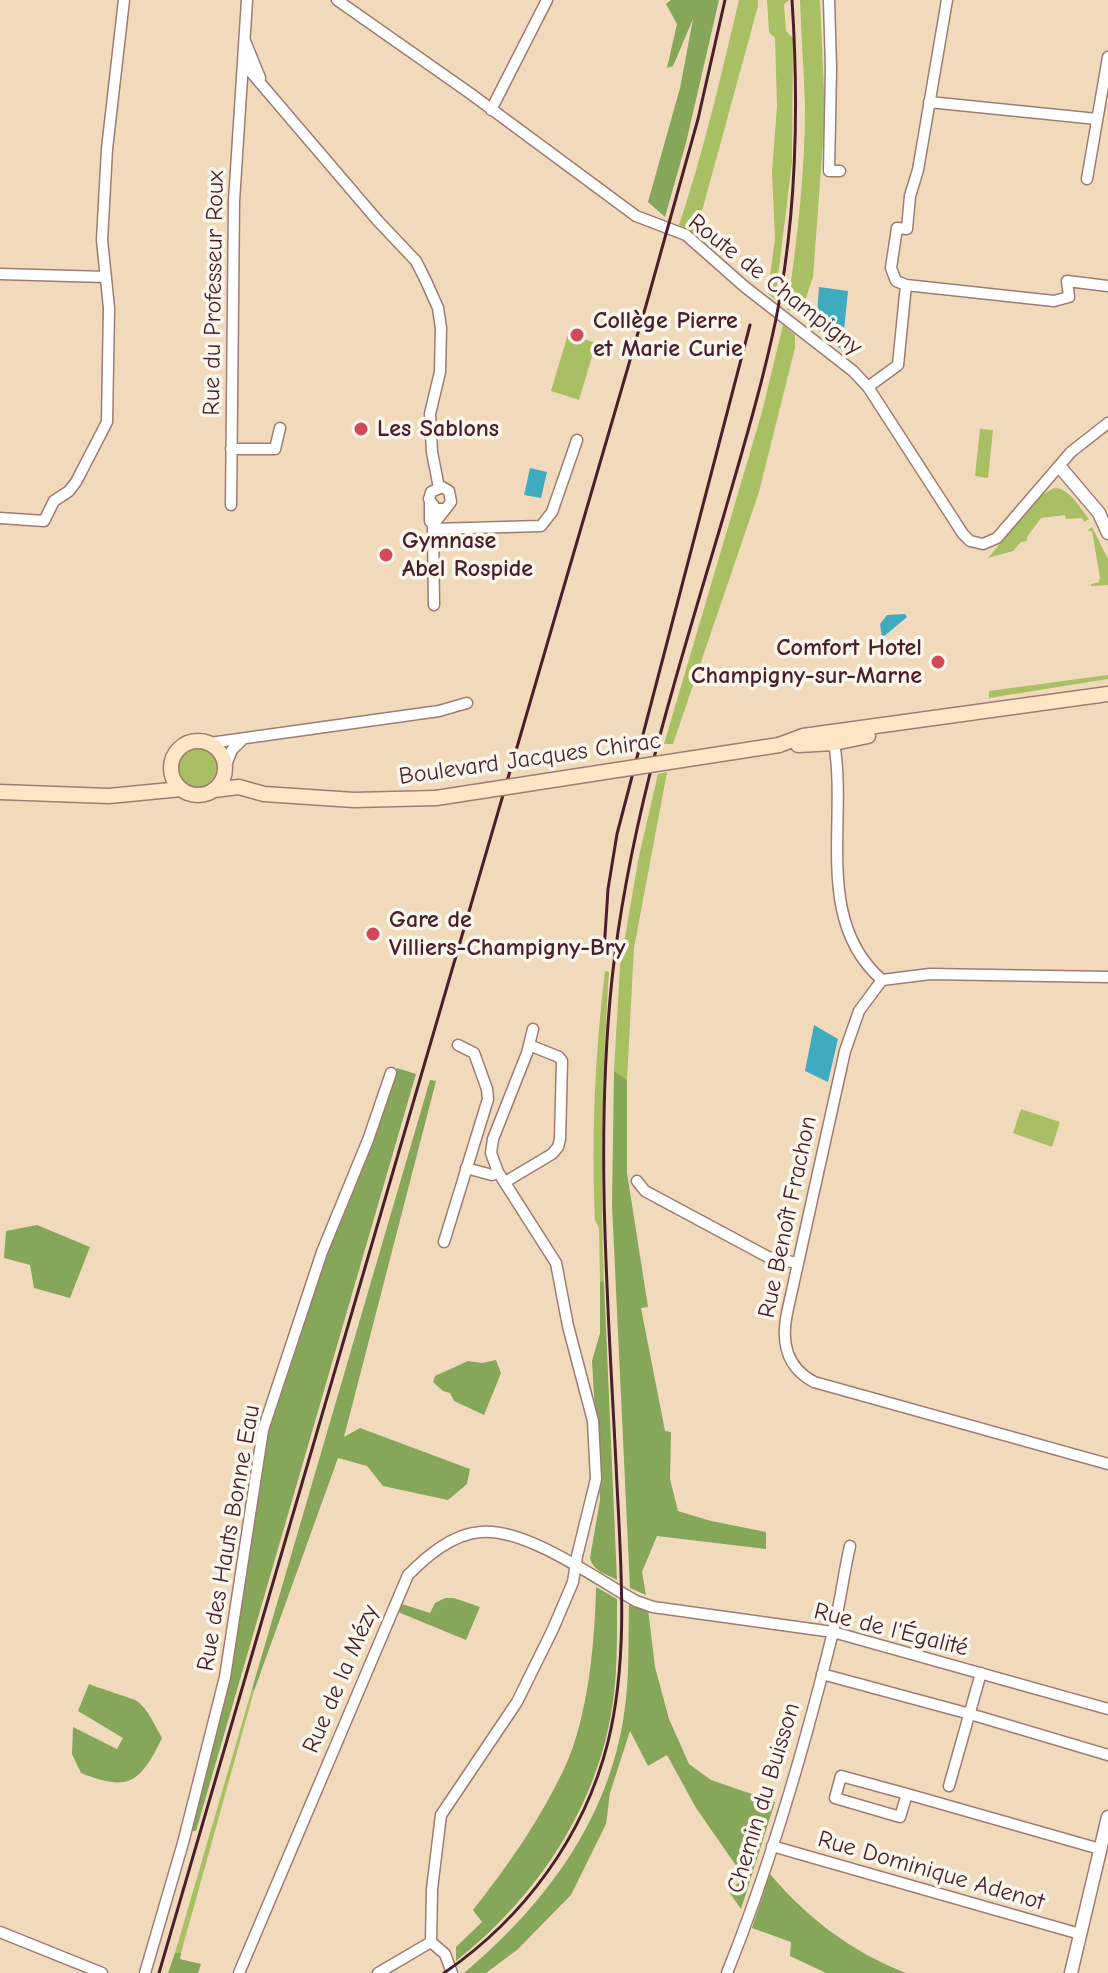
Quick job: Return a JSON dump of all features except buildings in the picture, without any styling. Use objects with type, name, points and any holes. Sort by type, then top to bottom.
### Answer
[{"type":"main road","points":[[881,730],[921,721],[1108,694]]},
{"type":"main road","points":[[881,730],[917,729],[958,716]]},
{"type":"main road","points":[[832,738],[921,721]]},
{"type":"main road","name":"Boulevard Jacques Chirac","points":[[0,792],[109,796],[181,789],[200,795],[239,787],[264,794],[354,800],[436,798],[779,745],[803,736],[832,738],[881,730]]},
{"type":"main road","points":[[149,790],[161,781],[175,752],[183,744],[194,740],[210,743],[219,750],[226,768],[239,787]]},
{"type":"main road","points":[[171,764],[173,778],[181,789]]},
{"type":"main road","points":[[214,790],[223,780],[226,768]]},
{"type":"street","points":[[0,518],[39,522],[47,518],[54,501],[72,488],[106,427],[109,308],[102,240],[107,149],[124,0]]},
{"type":"street","name":"Rue du Professeur Roux","points":[[231,505],[231,312],[247,0]]},
{"type":"street","name":"Route de Champigny","points":[[337,0],[636,216],[686,235],[745,287],[853,371],[868,387],[963,534],[979,544],[987,544],[997,538],[1038,488],[1060,467]]},
{"type":"street","points":[[491,110],[547,0]]},
{"type":"street","points":[[829,0],[829,171],[840,171]]},
{"type":"street","points":[[947,0],[918,170],[910,196],[907,229],[897,228],[891,268],[896,281],[906,285],[1054,301],[1069,297],[1067,281],[1108,286]]},
{"type":"street","points":[[244,40],[253,68]]},
{"type":"street","points":[[1087,179],[1108,57]]},
{"type":"street","points":[[243,58],[378,221],[416,261],[426,281],[438,308],[441,328],[440,372],[430,414],[432,452],[439,488]]},
{"type":"street","points":[[241,82],[253,68]]},
{"type":"street","points":[[929,102],[1097,119]]},
{"type":"street","points":[[0,274],[106,277]]},
{"type":"street","points":[[868,387],[898,365],[906,285]]},
{"type":"street","points":[[1108,423],[1085,439],[1060,467],[1099,513],[1108,533]]},
{"type":"street","points":[[231,449],[275,449],[280,428]]},
{"type":"street","points":[[433,527],[541,526],[552,512],[577,440]]},
{"type":"street","points":[[430,503],[436,509],[443,509],[450,505],[452,498],[449,491],[439,488],[431,492],[430,503],[430,521],[433,527],[434,605]]},
{"type":"street","points":[[433,527],[443,509]]},
{"type":"street","points":[[210,743],[439,711],[467,703]]},
{"type":"street","points":[[832,738],[843,916],[864,959],[882,980],[930,974],[1108,977]]},
{"type":"street","points":[[226,768],[232,750],[243,739]]},
{"type":"street","name":"Rue Benoît Frachon","points":[[882,980],[859,1011],[850,1032],[797,1263],[783,1338],[785,1350],[793,1366],[814,1382],[1108,1464]]},
{"type":"street","points":[[431,1942],[432,1889],[441,1815],[531,1676],[573,1582],[596,1479],[593,1421],[568,1326],[556,1263],[498,1172],[491,1146],[533,1029]]},
{"type":"street","points":[[444,1242],[486,1104],[487,1089],[474,1053],[458,1045]]},
{"type":"street","points":[[505,1182],[552,1154],[560,1139],[562,1061],[529,1045]]},
{"type":"street","name":"Rue des Hauts Bonne Eau","points":[[145,1973],[183,1843],[225,1677],[263,1430],[322,1252],[348,1192],[391,1073]]},
{"type":"street","points":[[486,1104],[505,1110]]},
{"type":"street","points":[[466,1168],[492,1175],[498,1172]]},
{"type":"street","points":[[637,1181],[645,1191],[768,1257],[797,1263]]},
{"type":"street","name":"Rue de la Mézy","points":[[239,1973],[408,1575],[433,1551],[480,1532],[510,1535],[575,1565]]},
{"type":"street","name":"Chemin du Buisson","points":[[727,1973],[772,1846],[822,1674],[850,1546]]},
{"type":"street","name":"Rue de l'Égalité","points":[[575,1565],[636,1601],[653,1607],[833,1632],[1108,1709]]},
{"type":"street","points":[[949,1786],[981,1673]]},
{"type":"street","points":[[822,1674],[1108,1755]]},
{"type":"street","points":[[907,1794],[900,1817],[835,1798],[841,1776],[907,1794],[1100,1849]]},
{"type":"street","points":[[1071,1973],[1108,1817]]},
{"type":"street","name":"Rue Dominique Adenot","points":[[772,1846],[1080,1934]]},
{"type":"street","points":[[0,1932],[102,1973]]},
{"type":"street","points":[[378,1973],[431,1942]]},
{"type":"street","points":[[431,1942],[445,1954],[452,1973]]},
{"type":"green space","points":[[671,0],[719,0],[686,143],[665,217],[648,202],[680,88],[693,19],[673,66],[667,68],[677,24],[666,4]]},
{"type":"green space","points":[[739,0],[758,0],[758,6],[696,233],[679,225],[719,85]]},
{"type":"green space","points":[[767,0],[789,0],[784,4],[786,31],[793,38],[792,162],[775,300],[768,293],[775,238],[772,172],[777,106],[775,38],[769,32]]},
{"type":"green space","points":[[800,0],[820,0],[825,115],[813,277],[801,313],[787,310],[804,157]]},
{"type":"green space","points":[[783,325],[795,335],[795,348],[759,492],[673,744],[664,744],[762,412]]},
{"type":"green space","points":[[568,334],[596,343],[579,400],[551,391]]},
{"type":"green space","points":[[980,429],[993,430],[988,478],[975,476]]},
{"type":"green space","points":[[1054,488],[1065,491],[1089,519],[1084,522],[1082,518],[1066,519],[1065,515],[1041,518],[1027,541],[1021,542],[1013,551],[988,558],[1040,496]]},
{"type":"green space","points":[[1092,527],[1108,559],[1108,585],[1091,586],[1099,582],[1100,577],[1092,531],[1087,531]]},
{"type":"green space","points":[[1108,675],[1108,679],[989,698],[989,691]]},
{"type":"green space","points":[[197,747],[211,753],[217,767],[211,781],[197,787],[183,781],[177,767],[183,753]]},
{"type":"green space","points":[[667,772],[634,948],[627,1080],[614,1071],[620,966],[639,856],[658,774]]},
{"type":"green space","points":[[605,971],[609,972],[602,1127],[604,1282],[600,1282],[599,1228],[595,1220],[594,1127],[596,1064]]},
{"type":"green space","points":[[397,1068],[416,1074],[196,1831],[188,1831],[234,1653],[262,1433],[325,1246]]},
{"type":"green space","points":[[614,1071],[627,1080],[627,1173],[648,1307],[641,1308],[665,1431],[671,1432],[670,1479],[678,1511],[766,1532],[766,1549],[657,1536],[642,1572],[646,1595],[630,1588],[612,1205]]},
{"type":"green space","points":[[430,1080],[436,1081],[344,1437],[360,1428],[470,1469],[467,1484],[448,1500],[383,1486],[367,1466],[338,1458],[254,1691],[252,1689]]},
{"type":"green space","points":[[1021,1109],[1060,1122],[1052,1147],[1013,1133]]},
{"type":"green space","points":[[37,1225],[90,1247],[70,1298],[34,1288],[30,1265],[4,1258],[6,1231]]},
{"type":"green space","points":[[600,1282],[604,1282],[617,1580],[597,1569],[590,1558],[600,1500],[592,1361],[600,1333]]},
{"type":"green space","points":[[496,1360],[501,1373],[484,1415],[454,1401],[450,1393],[433,1382],[435,1376],[468,1361],[482,1363]]},
{"type":"green space","points":[[596,1587],[617,1599],[616,1660],[610,1720],[589,1790],[573,1823],[533,1884],[484,1937],[456,1961],[456,1947],[482,1922],[473,1910],[535,1823],[573,1747],[589,1679]]},
{"type":"green space","points":[[445,1598],[480,1607],[466,1640],[398,1612],[402,1604],[430,1613],[435,1603]]},
{"type":"green space","points":[[629,1603],[648,1609],[655,1667],[669,1719],[689,1764],[711,1780],[775,1802],[741,1909],[729,1892],[744,1877],[696,1808],[667,1755],[648,1766],[630,1731],[610,1793],[606,1824],[571,1895],[517,1950],[486,1973],[464,1973],[521,1919],[546,1890],[588,1825],[604,1790],[616,1753],[626,1700]]},
{"type":"green space","points":[[89,1684],[137,1701],[162,1738],[147,1765],[131,1780],[111,1782],[81,1773],[72,1754],[73,1727],[117,1749],[123,1738],[78,1711]]},
{"type":"green space","points":[[252,1689],[254,1691],[181,1953],[175,1953]]},
{"type":"green space","points":[[770,1874],[799,1905],[832,1932],[867,1955],[906,1973],[826,1973],[790,1956],[791,1942],[752,1928]]},
{"type":"green space","points":[[175,1953],[181,1953],[180,1959],[201,1964],[198,1973],[168,1973]]},
{"type":"water","points":[[819,287],[848,291],[842,350],[816,329]]},
{"type":"water","points":[[530,468],[547,472],[541,498],[524,495]]},
{"type":"water","points":[[905,614],[907,617],[882,638],[880,624],[887,615]]},
{"type":"water","points":[[814,1025],[838,1039],[828,1082],[805,1071]]},
{"type":"railway","points":[[159,1973],[647,302],[698,119],[725,0]]},
{"type":"railway","points":[[444,1973],[473,1951],[525,1901],[567,1842],[597,1777],[615,1708],[622,1604],[604,1161],[604,1100],[612,979],[630,862],[657,746],[751,419],[776,319],[792,200],[795,80],[792,0]]},
{"type":"railway","points":[[604,951],[608,889],[617,834],[750,325]]},
{"type":"place","name":"Collège Pierre et Marie Curie","points":[[577,335]]},
{"type":"place","name":"Les Sablons","points":[[361,429]]},
{"type":"place","name":"Gymnase Abel Rospide","points":[[386,555]]},
{"type":"place","name":"Comfort Hotel Champigny-sur-Marne","points":[[938,662]]},
{"type":"place","name":"Gare de Villiers-Champigny-Bry","points":[[373,934]]}]
